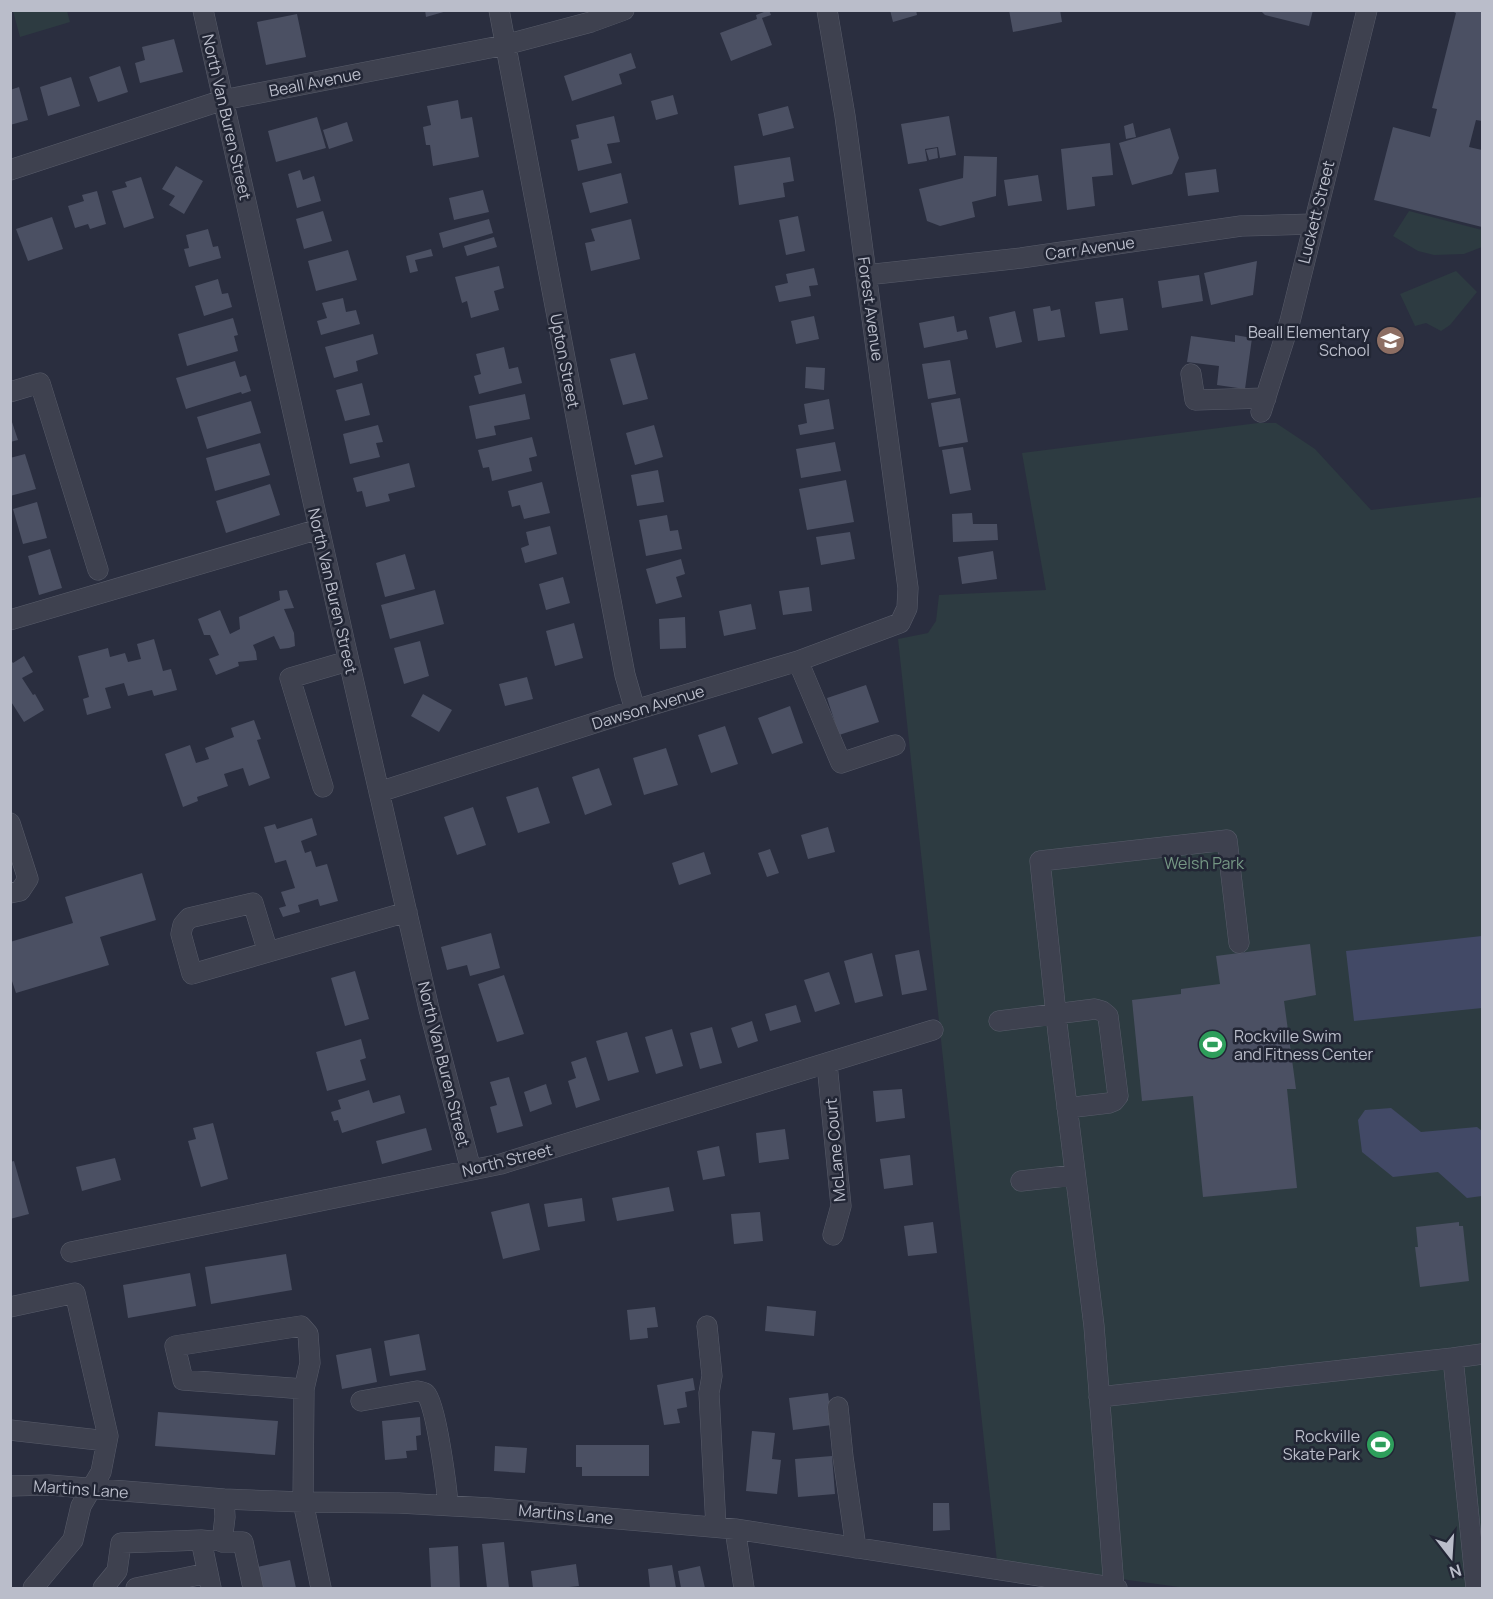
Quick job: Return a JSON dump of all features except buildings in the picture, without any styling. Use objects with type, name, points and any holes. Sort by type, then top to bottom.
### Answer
[{"type":"street","name":"North Van Buren Street","points":[[203,10],[348,661],[437,1044],[471,1170]]},
{"type":"street","name":"Upton Street","points":[[499,10],[625,675],[635,710]]},
{"type":"street","name":"Beall Avenue","points":[[10,170],[223,100],[505,45],[591,22],[624,10]]},
{"type":"street","name":"Forest Avenue","points":[[826,10],[845,116],[867,275],[908,588],[907,608]]},
{"type":"street","name":"Luckett Street","points":[[1191,374],[1195,400],[1264,405],[1290,321],[1367,10]]},
{"type":"street","name":"Carr Avenue","points":[[867,275],[1022,258],[1241,226],[1313,224]]},
{"type":"street","points":[[10,392],[40,383],[98,570]]},
{"type":"street","points":[[10,620],[319,529]]},
{"type":"street","name":"Dawson Avenue","points":[[379,792],[635,710],[798,661],[900,623],[907,608]]},
{"type":"street","points":[[323,787],[290,678],[348,661]]},
{"type":"street","points":[[798,661],[841,763],[895,745]]},
{"type":"street","points":[[10,822],[28,879],[20,891],[10,893]]},
{"type":"street","points":[[1116,1588],[1094,1326],[1040,861],[1227,840],[1239,943]]},
{"type":"street","points":[[268,952],[253,903],[189,918],[183,924],[181,934],[192,974],[268,952],[406,912]]},
{"type":"street","points":[[999,1021],[1095,1009],[1108,1016],[1118,1096],[1114,1101],[1108,1103],[1067,1108]]},
{"type":"street","name":"North Street","points":[[71,1252],[501,1164],[933,1030]]},
{"type":"street","name":"McLane Court","points":[[826,1065],[841,1206],[833,1235]]},
{"type":"street","points":[[1021,1180],[1075,1176]]},
{"type":"street","points":[[10,1307],[75,1293],[108,1436],[101,1472],[81,1506],[73,1540],[33,1588]]},
{"type":"street","points":[[304,1389],[183,1380],[176,1346],[301,1326],[308,1334],[310,1363],[304,1389],[302,1483],[303,1502],[321,1588]]},
{"type":"street","points":[[707,1326],[712,1376],[709,1393],[726,1528],[744,1588]]},
{"type":"street","points":[[1100,1397],[1482,1354]]},
{"type":"street","points":[[1453,1358],[1477,1577]]},
{"type":"street","points":[[361,1401],[417,1391],[424,1392],[428,1396],[438,1438],[448,1506]]},
{"type":"street","points":[[838,1407],[856,1548]]},
{"type":"street","points":[[10,1430],[107,1441]]},
{"type":"street","name":"Martins Lane","points":[[10,1486],[49,1485],[224,1499],[399,1503],[490,1508],[726,1528],[1116,1588]]},
{"type":"street","points":[[222,1542],[225,1517],[224,1499]]},
{"type":"street","points":[[136,1588],[209,1581],[201,1540]]},
{"type":"street","points":[[103,1588],[117,1570],[121,1543],[201,1540],[243,1542],[253,1588]]},
{"type":"green space","points":[[13,11],[67,11],[70,22],[20,37]]},
{"type":"green space","points":[[1409,211],[1482,230],[1482,247],[1464,254],[1434,255],[1418,251],[1393,236]]},
{"type":"green space","points":[[1456,271],[1477,292],[1450,325],[1441,331],[1426,323],[1415,326],[1400,294]]},
{"type":"green space","name":"Welsh Park","points":[[1258,423],[1276,423],[1315,449],[1371,510],[1482,497],[1482,1588],[1186,1588],[997,1562],[898,639],[928,633],[936,621],[939,595],[1046,590],[1022,453]]},
{"type":"water","points":[[1482,936],[1482,1008],[1354,1021],[1346,951]]},
{"type":"water","points":[[1391,1108],[1421,1132],[1477,1127],[1482,1131],[1482,1196],[1467,1198],[1438,1172],[1393,1177],[1362,1152],[1358,1120],[1365,1110]]},
{"type":"place","name":"Beall Elementary School","points":[[1391,341]]},
{"type":"place","name":"Rockville Swim and Fitness Center","points":[[1213,1045]]},
{"type":"place","name":"Rockville Skate Park","points":[[1381,1445]]}]
